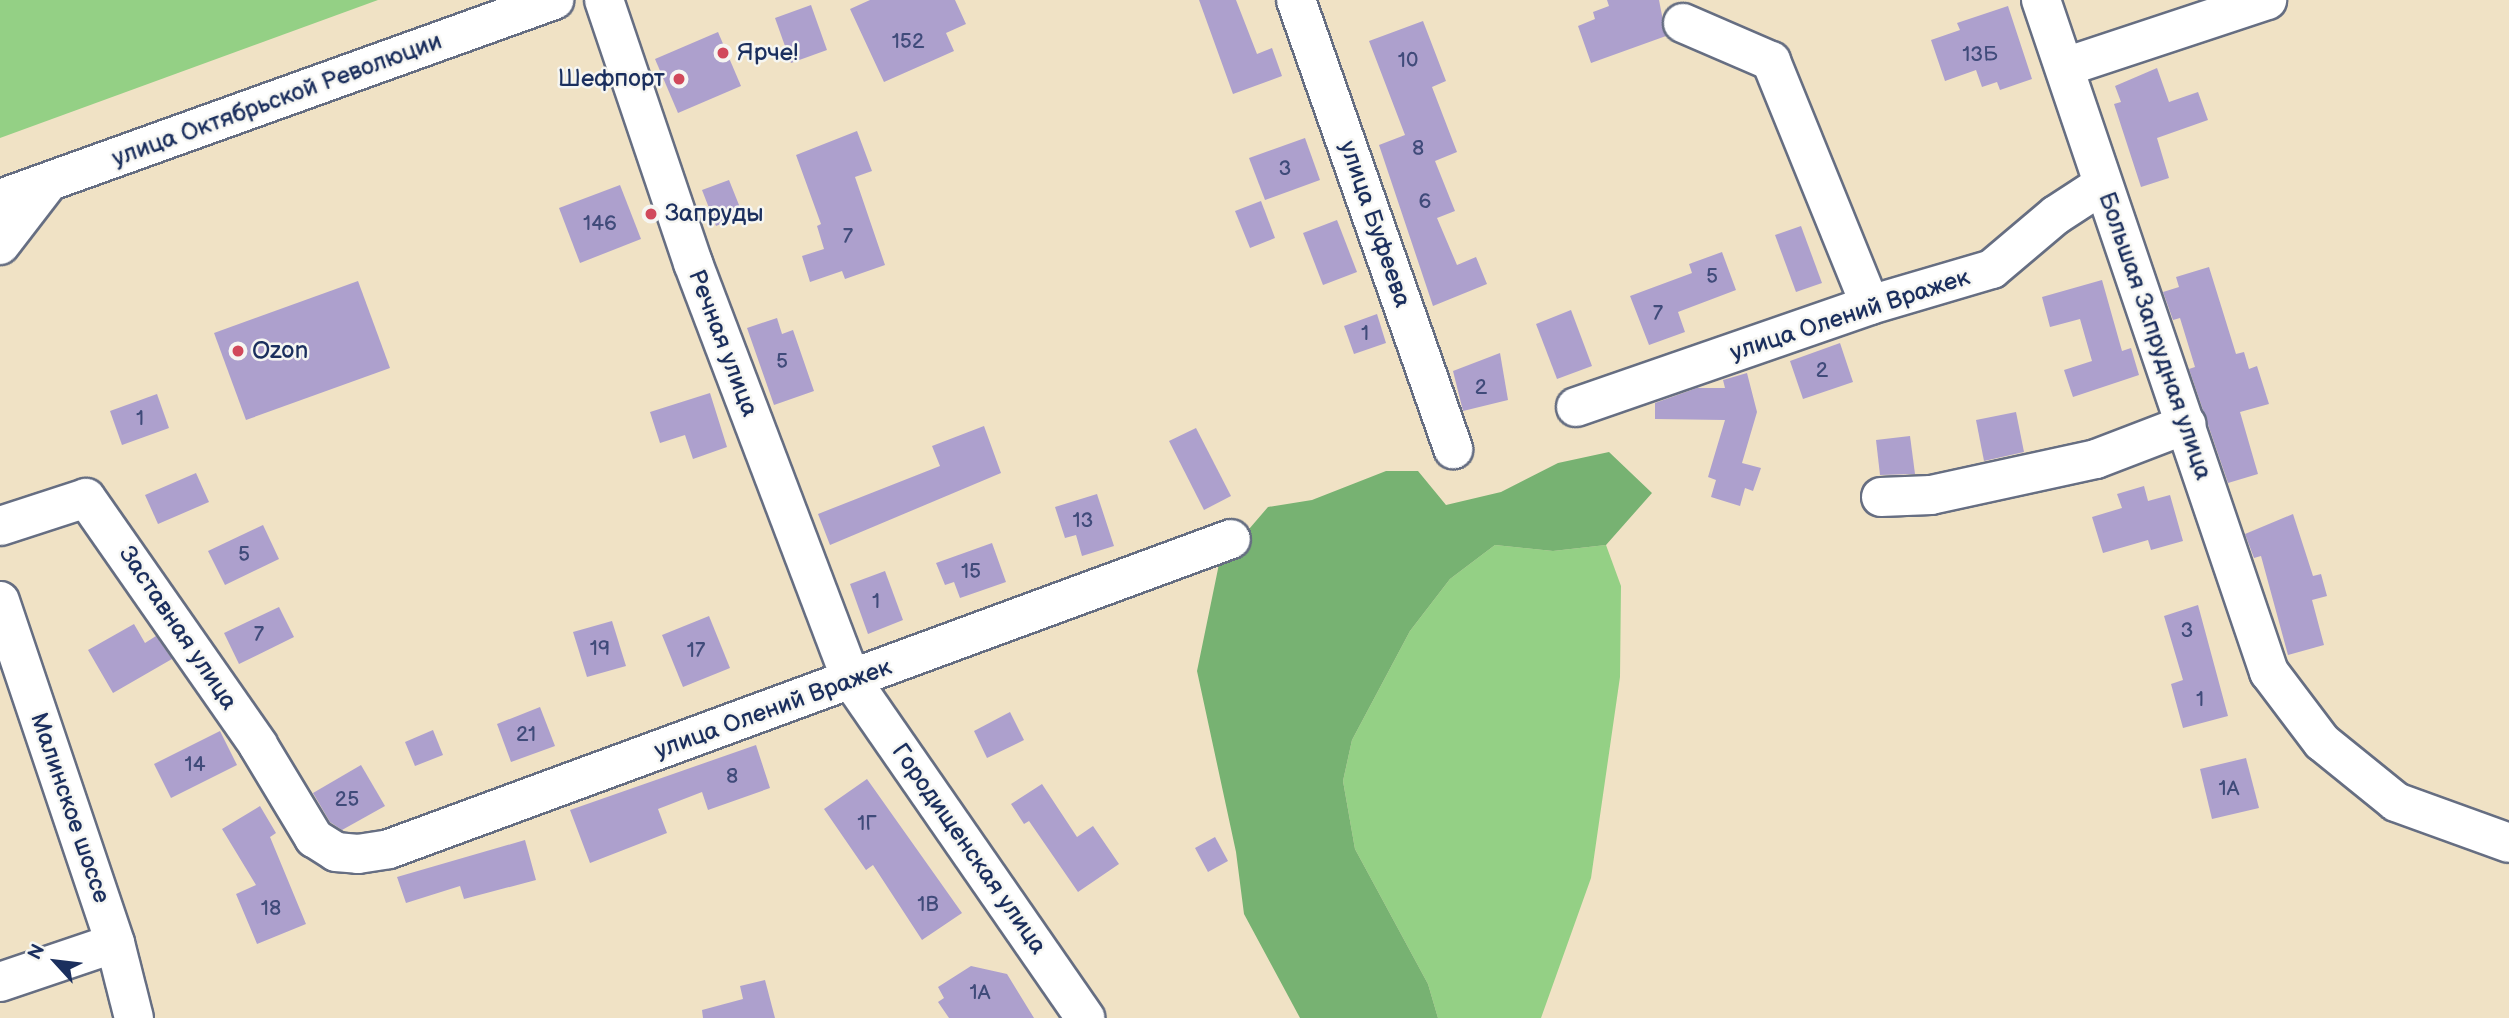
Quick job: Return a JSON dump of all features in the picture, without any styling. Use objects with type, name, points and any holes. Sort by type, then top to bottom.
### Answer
[{"type":"street","name":"улица Октябрьской Революции","points":[[0,199],[554,0]]},
{"type":"street","name":"Речная улица","points":[[604,0],[693,263],[852,681]]},
{"type":"street","name":"улица Буфеева","points":[[1296,0],[1453,449]]},
{"type":"street","name":"Большая Запрудная улица","points":[[2041,0],[2102,185],[2188,424],[2269,672],[2322,742],[2396,802],[2509,843]]},
{"type":"street","points":[[2065,67],[2266,0]]},
{"type":"street","points":[[1683,23],[1771,61],[1870,305]]},
{"type":"street","points":[[0,244],[47,184]]},
{"type":"street","name":"улица Олений Вражек","points":[[1576,407],[1870,305],[1992,269],[2056,215],[2102,185]]},
{"type":"street","points":[[1881,497],[1931,495],[2096,459],[2188,424]]},
{"type":"street","name":"Заставная улица","points":[[0,526],[86,498],[242,723],[314,838]]},
{"type":"street","name":"улица Олений Вражек","points":[[314,838],[336,852],[389,849],[852,681],[1231,539]]},
{"type":"street","name":"Малинское шоссе","points":[[0,601],[115,943],[134,1018]]},
{"type":"street","name":"Городищенская улица","points":[[852,681],[1085,1018]]},
{"type":"street","points":[[0,982],[115,943]]},
{"type":"green space","points":[[0,0],[378,0],[0,138]]},
{"type":"green space","points":[[1609,452],[1652,493],[1606,545],[1553,551],[1495,545],[1450,579],[1410,631],[1352,740],[1343,781],[1355,849],[1428,984],[1438,1018],[1300,1018],[1244,914],[1236,852],[1197,671],[1219,564],[1268,507],[1312,500],[1386,471],[1418,471],[1446,505],[1501,492],[1558,463]]},
{"type":"green space","points":[[1495,545],[1553,551],[1606,545],[1621,586],[1620,677],[1591,878],[1541,1018],[1438,1018],[1428,984],[1355,849],[1343,781],[1352,740],[1410,631],[1450,579]]},
{"type":"building","points":[[870,0],[955,0],[966,24],[946,33],[954,51],[884,82],[850,9]]},
{"type":"building","points":[[1199,0],[1236,0],[1257,54],[1272,48],[1282,76],[1233,94]]},
{"type":"building","points":[[1607,0],[1659,0],[1666,36],[1591,63],[1578,26],[1595,19],[1593,12],[1609,6]]},
{"type":"building","points":[[811,5],[827,50],[791,63],[775,18]]},
{"type":"building","points":[[2008,6],[2032,79],[2000,90],[1997,82],[1982,87],[1976,70],[1945,81],[1931,40],[1960,30],[1957,23]]},
{"type":"building","points":[[1423,21],[1446,81],[1432,87],[1457,152],[1435,161],[1455,211],[1437,218],[1457,265],[1476,257],[1487,284],[1433,306],[1379,145],[1405,135],[1369,41]]},
{"type":"building","points":[[718,32],[741,86],[678,113],[655,59]]},
{"type":"building","points":[[2157,68],[2169,102],[2198,92],[2208,120],[2157,138],[2169,178],[2141,187],[2114,104],[2121,102],[2115,86]]},
{"type":"building","points":[[857,131],[872,171],[855,177],[885,265],[845,279],[842,271],[810,282],[802,256],[824,249],[817,226],[821,224],[796,155]]},
{"type":"building","points":[[1305,138],[1320,180],[1265,200],[1249,158]]},
{"type":"building","points":[[729,180],[743,215],[716,226],[702,190]]},
{"type":"building","points":[[620,185],[641,239],[580,263],[559,208]]},
{"type":"building","points":[[1261,201],[1275,238],[1250,248],[1235,211]]},
{"type":"building","points":[[1337,220],[1357,272],[1323,285],[1303,233]]},
{"type":"building","points":[[1801,226],[1822,283],[1796,292],[1775,235]]},
{"type":"building","points":[[1722,252],[1736,290],[1678,312],[1685,332],[1649,345],[1630,296],[1692,273],[1689,264]]},
{"type":"building","points":[[2209,267],[2236,354],[2244,352],[2249,369],[2257,366],[2269,404],[2240,412],[2258,474],[2228,483],[2189,369],[2195,367],[2180,318],[2173,320],[2163,292],[2179,287],[2176,277]]},
{"type":"building","points":[[2102,280],[2122,351],[2131,348],[2139,375],[2073,397],[2064,370],[2092,361],[2080,319],[2050,327],[2042,297]]},
{"type":"building","points":[[358,281],[390,368],[246,420],[214,333]]},
{"type":"building","points":[[1571,310],[1592,366],[1557,379],[1536,324]]},
{"type":"building","points":[[1377,314],[1386,343],[1354,354],[1344,326]]},
{"type":"building","points":[[777,318],[782,334],[793,330],[814,391],[774,405],[747,328]]},
{"type":"building","points":[[1840,343],[1853,382],[1803,399],[1790,361]]},
{"type":"building","points":[[1500,353],[1508,400],[1463,411],[1453,371]]},
{"type":"building","points":[[1747,373],[1757,412],[1742,463],[1761,468],[1753,491],[1745,488],[1740,506],[1711,497],[1716,480],[1708,477],[1725,420],[1655,419],[1655,403],[1697,388],[1725,388],[1723,380]]},
{"type":"building","points":[[710,393],[727,447],[693,459],[685,435],[660,443],[650,412]]},
{"type":"building","points":[[157,394],[169,428],[122,445],[110,411]]},
{"type":"building","points":[[2016,412],[2024,452],[1984,461],[1976,420]]},
{"type":"building","points":[[984,426],[1001,473],[830,545],[818,514],[940,466],[932,446]]},
{"type":"building","points":[[1196,428],[1231,496],[1204,510],[1169,441]]},
{"type":"building","points":[[1910,436],[1915,474],[1880,475],[1876,440]]},
{"type":"building","points":[[196,473],[209,502],[158,524],[145,495]]},
{"type":"building","points":[[2144,486],[2148,501],[2170,495],[2183,541],[2151,550],[2148,540],[2103,553],[2092,517],[2122,508],[2117,494]]},
{"type":"building","points":[[1097,494],[1114,546],[1082,556],[1076,535],[1065,538],[1055,507]]},
{"type":"building","points":[[2293,514],[2313,576],[2321,574],[2327,596],[2312,600],[2324,645],[2288,655],[2261,556],[2254,558],[2245,534]]},
{"type":"building","points":[[263,525],[279,559],[225,585],[208,551]]},
{"type":"building","points":[[992,543],[1006,582],[960,598],[954,582],[945,585],[936,563]]},
{"type":"building","points":[[885,571],[903,620],[868,634],[850,584]]},
{"type":"building","points":[[2198,605],[2228,716],[2183,728],[2171,684],[2183,680],[2164,616]]},
{"type":"building","points":[[279,607],[294,637],[239,664],[224,633]]},
{"type":"building","points":[[709,616],[730,668],[683,687],[662,635]]},
{"type":"building","points":[[612,621],[626,666],[587,677],[573,632]]},
{"type":"building","points":[[134,624],[145,643],[156,636],[172,659],[113,693],[88,650]]},
{"type":"building","points":[[540,707],[555,746],[511,762],[497,724]]},
{"type":"building","points":[[1010,712],[1024,740],[987,758],[974,731]]},
{"type":"building","points":[[433,730],[443,755],[415,766],[405,742]]},
{"type":"building","points":[[220,731],[237,765],[171,798],[154,764]]},
{"type":"building","points":[[756,745],[770,788],[708,810],[702,792],[658,809],[667,833],[590,863],[570,810]]},
{"type":"building","points":[[2246,758],[2259,808],[2212,819],[2200,769]]},
{"type":"building","points":[[361,765],[385,806],[342,830],[330,822],[313,793]]},
{"type":"building","points":[[867,779],[962,913],[922,940],[873,865],[866,870],[824,809]]},
{"type":"building","points":[[1042,784],[1077,837],[1093,826],[1119,864],[1078,892],[1029,821],[1024,824],[1011,804]]},
{"type":"building","points":[[260,806],[276,833],[270,837],[306,924],[257,944],[236,894],[256,885],[222,829]]},
{"type":"building","points":[[1215,837],[1228,861],[1208,872],[1195,848]]},
{"type":"building","points":[[525,840],[536,880],[464,899],[460,886],[406,903],[397,877]]},
{"type":"building","points":[[971,966],[1007,974],[1034,1018],[949,1018],[938,1002],[944,998],[938,987]]},
{"type":"building","points":[[765,980],[775,1018],[703,1018],[702,1010],[743,999],[740,986]]},
{"type":"place","name":"Ярче!","points":[[723,53]]},
{"type":"place","name":"Шефпорт","points":[[679,79]]},
{"type":"place","name":"Запруды","points":[[651,214]]},
{"type":"place","name":"Ozon","points":[[238,351]]}]
